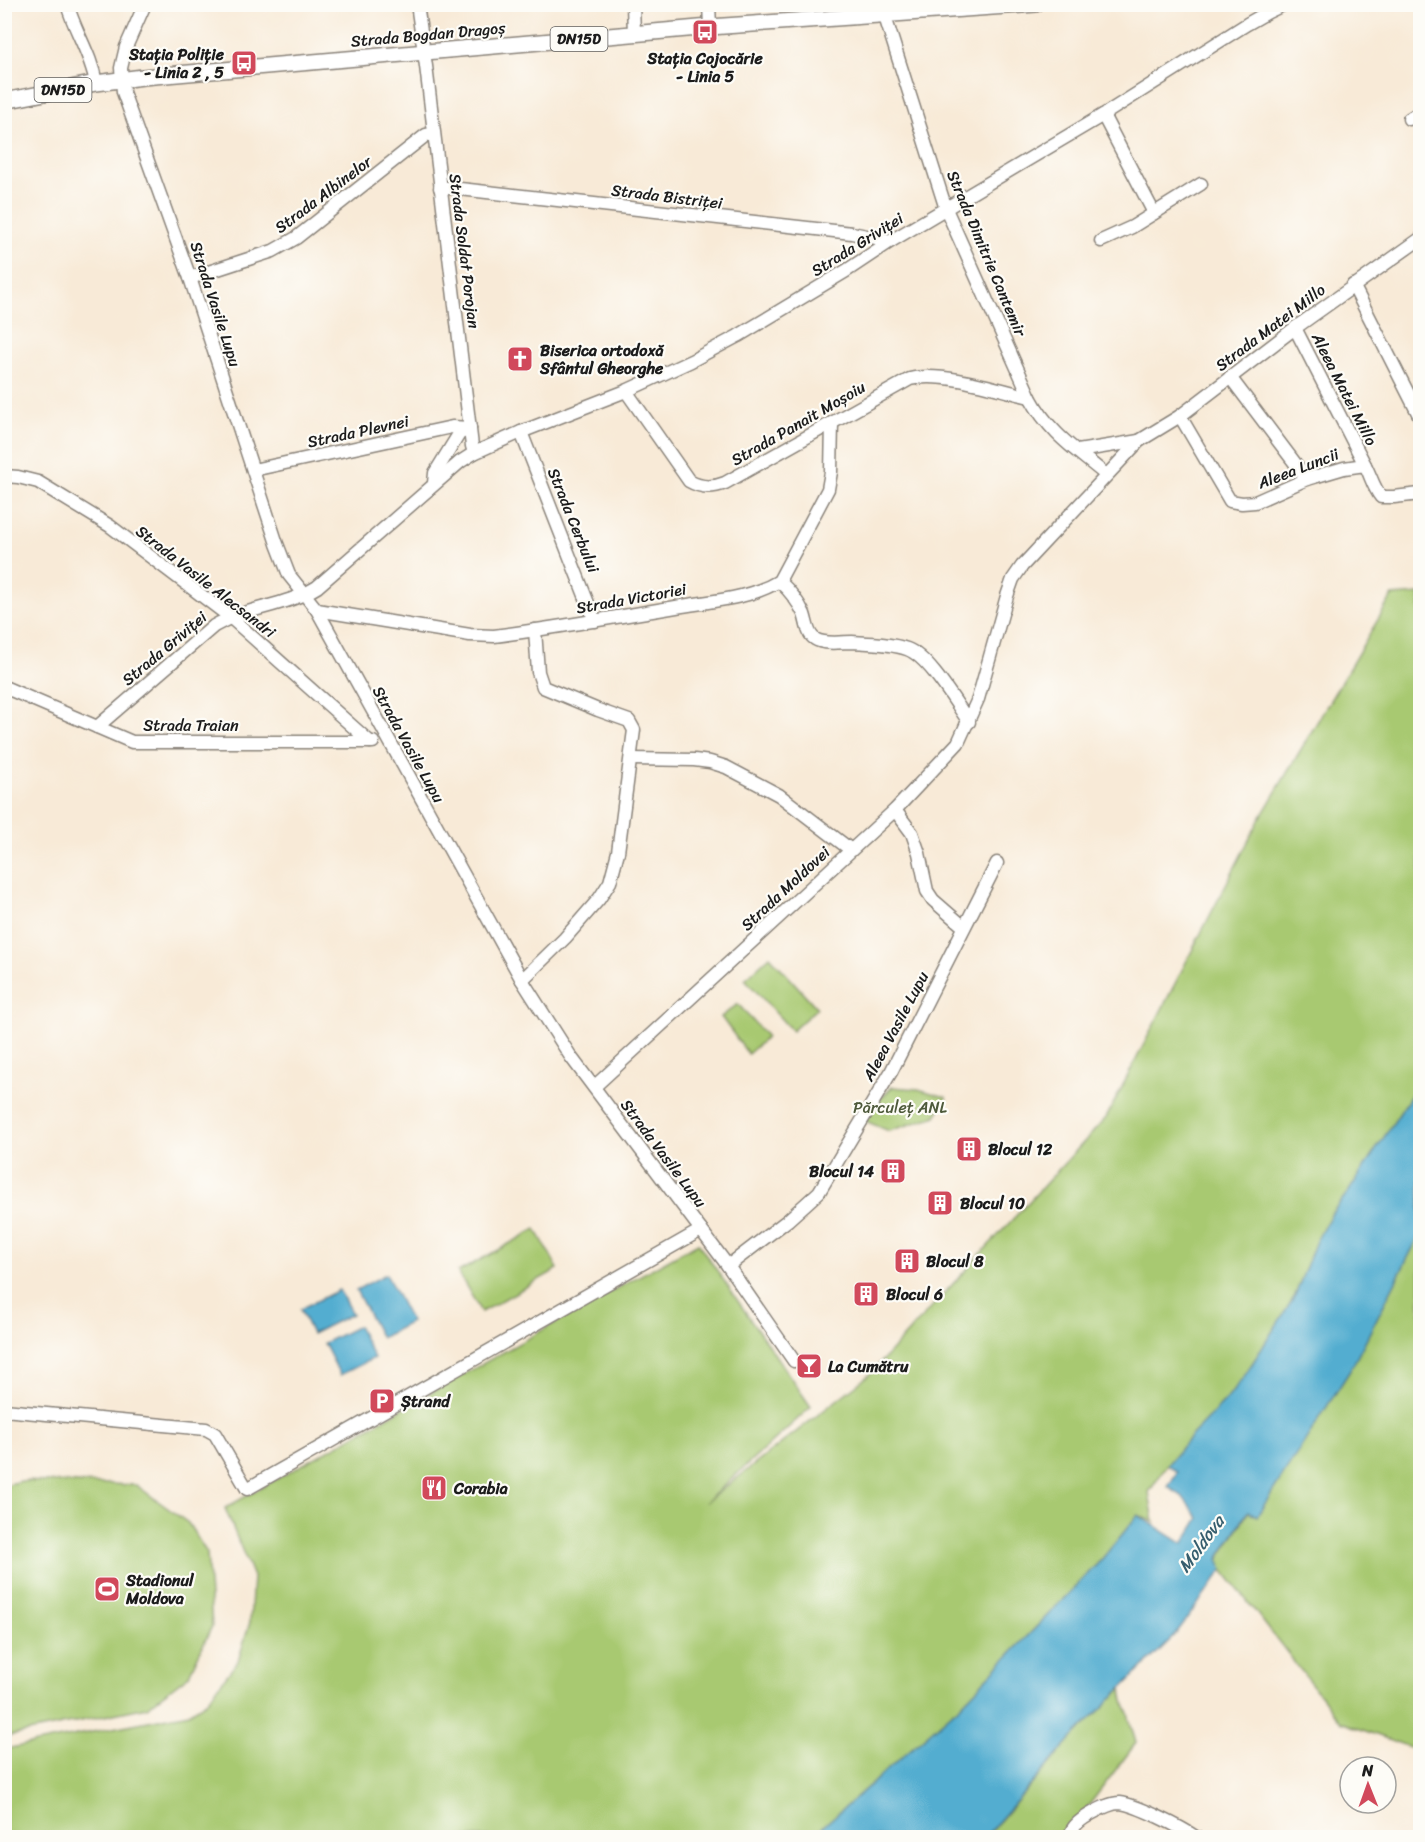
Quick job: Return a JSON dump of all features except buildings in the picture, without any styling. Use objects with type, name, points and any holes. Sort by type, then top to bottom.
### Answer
[{"type":"main road","name":"Strada Bogdan Dragoș","points":[[4,101],[122,79],[710,27],[847,11],[886,16],[1036,4]]},
{"type":"street","points":[[67,4],[72,23],[88,53],[96,83]]},
{"type":"street","name":"Strada Vasile Lupu","points":[[145,4],[126,47],[121,68],[123,92],[190,278],[289,575],[317,610],[522,980],[571,1057],[728,1266],[794,1361]]},
{"type":"street","name":"Strada Soldat Porojan","points":[[417,4],[474,453]]},
{"type":"street","points":[[633,4],[634,34]]},
{"type":"street","points":[[710,4],[710,27]]},
{"type":"street","name":"Strada Griviței","points":[[97,727],[214,626],[230,617],[304,596],[317,587],[434,484],[474,453],[626,391],[691,362],[738,336],[891,241],[1104,115],[1247,24],[1285,4]]},
{"type":"street","name":"Strada Dimitrie Cantemir","points":[[886,16],[946,209],[1030,397],[1040,415],[1056,435],[1106,475]]},
{"type":"street","points":[[1409,119],[1420,112]]},
{"type":"street","points":[[1104,115],[1154,213]]},
{"type":"street","name":"Strada Albinelor","points":[[190,278],[273,251],[296,238],[426,135],[434,134]]},
{"type":"street","points":[[1101,241],[1132,227],[1201,184]]},
{"type":"street","name":"Strada Bistriței","points":[[440,188],[852,233],[891,241]]},
{"type":"street","name":"Strada Matei Millo","points":[[978,699],[1013,579],[1022,566],[1106,475],[1139,441],[1180,416],[1353,285],[1420,239]]},
{"type":"street","points":[[1353,285],[1419,414]]},
{"type":"street","name":"Aleea Matei Millo","points":[[1295,328],[1365,465]]},
{"type":"street","name":"Strada Panait Moșoiu","points":[[626,391],[689,481],[709,487],[725,483],[900,384],[921,376],[946,378],[1030,397]]},
{"type":"street","points":[[1230,377],[1307,479]]},
{"type":"street","name":"Aleea Luncii","points":[[1180,416],[1230,501],[1255,502],[1307,479],[1344,468],[1365,465],[1371,475],[1373,488],[1381,497],[1420,494]]},
{"type":"street","points":[[832,423],[831,472],[828,489],[779,581],[794,597],[804,614],[808,630],[815,639],[908,649],[922,659],[969,722]]},
{"type":"street","name":"Strada Plevnei","points":[[253,470],[452,427],[470,428]]},
{"type":"street","name":"Strada Griviței","points":[[434,484],[435,473],[459,435],[470,428]]},
{"type":"street","name":"Strada Cerbului","points":[[521,432],[596,621]]},
{"type":"street","name":"Strada Matei Millo","points":[[1078,451],[1139,441]]},
{"type":"street","name":"Strada Vasile Alecsandri","points":[[4,476],[38,482],[110,526],[230,617],[370,742]]},
{"type":"street","name":"Strada Victoriei","points":[[317,610],[470,635],[494,636],[596,621],[748,593],[768,588],[779,581]]},
{"type":"street","points":[[522,980],[565,938],[599,899],[610,882],[618,852],[634,730],[629,721],[543,687],[538,672],[535,630]]},
{"type":"street","name":"Strada Traian","points":[[4,687],[132,742],[389,742]]},
{"type":"street","name":"Strada Moldovei","points":[[594,1087],[895,810],[958,743],[978,699]]},
{"type":"street","points":[[631,759],[694,760],[726,767],[779,795],[851,850]]},
{"type":"street","points":[[895,810],[912,833],[927,891],[933,900],[964,927]]},
{"type":"street","name":"Aleea Vasile Lupu","points":[[728,1266],[788,1220],[819,1192],[891,1072],[997,863]]},
{"type":"street","points":[[4,1410],[206,1429],[216,1434],[247,1490],[701,1230]]},
{"type":"street","points":[[1073,1838],[1072,1830],[1078,1822],[1097,1810],[1117,1803],[1162,1819],[1197,1838]]},
{"type":"green space","points":[[1420,594],[1420,1082],[1349,1191],[1332,1213],[1316,1241],[1295,1296],[1245,1375],[1227,1399],[1167,1465],[1149,1492],[1154,1522],[1138,1515],[1102,1559],[961,1705],[811,1837],[5,1838],[5,1749],[189,1713],[206,1702],[238,1661],[250,1622],[253,1577],[225,1508],[698,1243],[811,1407],[705,1503],[869,1375],[1106,1118],[1259,820],[1392,596]]},
{"type":"green space","points":[[770,956],[817,1008],[792,1031],[745,979]]},
{"type":"green space","points":[[738,1004],[767,1037],[748,1054],[721,1017]]},
{"type":"green space","name":"Părculeț ANL","points":[[892,1087],[918,1089],[946,1097],[947,1103],[942,1106],[936,1116],[889,1131],[865,1121],[875,1104]]},
{"type":"green space","points":[[536,1229],[558,1269],[481,1312],[458,1272]]},
{"type":"green space","points":[[1420,1234],[1420,1751],[1341,1722],[1223,1570],[1218,1560],[1249,1511],[1257,1516],[1351,1369]]},
{"type":"green space","name":"Stadionul Moldova","points":[[21,1481],[136,1485],[188,1523],[207,1553],[212,1626],[189,1675],[147,1707],[5,1737],[5,1485]]},
{"type":"green space","points":[[1121,1689],[1136,1743],[1065,1837],[985,1838],[1072,1738]]},
{"type":"water","name":"Moldova","points":[[1420,1082],[1420,1234],[1351,1369],[1257,1516],[1248,1511],[1218,1559],[1223,1570],[1175,1635],[1072,1738],[985,1837],[811,1837],[961,1705],[1102,1559],[1138,1515],[1183,1544],[1199,1518],[1182,1496],[1168,1487],[1177,1472],[1167,1465],[1227,1399],[1245,1375],[1295,1296],[1316,1241],[1332,1213],[1349,1191]]},
{"type":"water","points":[[386,1274],[411,1322],[381,1338],[356,1290]]},
{"type":"water","points":[[339,1290],[352,1314],[312,1334],[300,1309]]},
{"type":"water","points":[[358,1326],[374,1358],[340,1375],[324,1343]]},
{"type":"place","name":"Stația Cojocărie - Linia 5","points":[[705,32]]},
{"type":"place","name":"Stația Poliție - Linia 2 , 5","points":[[244,63]]},
{"type":"place","name":"Biserica ortodoxă Sfântul Gheorghe","points":[[520,359]]},
{"type":"place","name":"Blocul 12","points":[[969,1149]]},
{"type":"place","name":"Blocul 14","points":[[893,1171]]},
{"type":"place","name":"Blocul 10","points":[[940,1203]]},
{"type":"place","name":"Blocul 8","points":[[907,1261]]},
{"type":"place","name":"Blocul 6","points":[[866,1294]]},
{"type":"place","name":"La Cumătru","points":[[809,1366]]},
{"type":"place","name":"Ștrand","points":[[382,1401]]},
{"type":"place","name":"Corabia","points":[[434,1488]]},
{"type":"place","name":"Stadionul Moldova","points":[[107,1589]]}]
